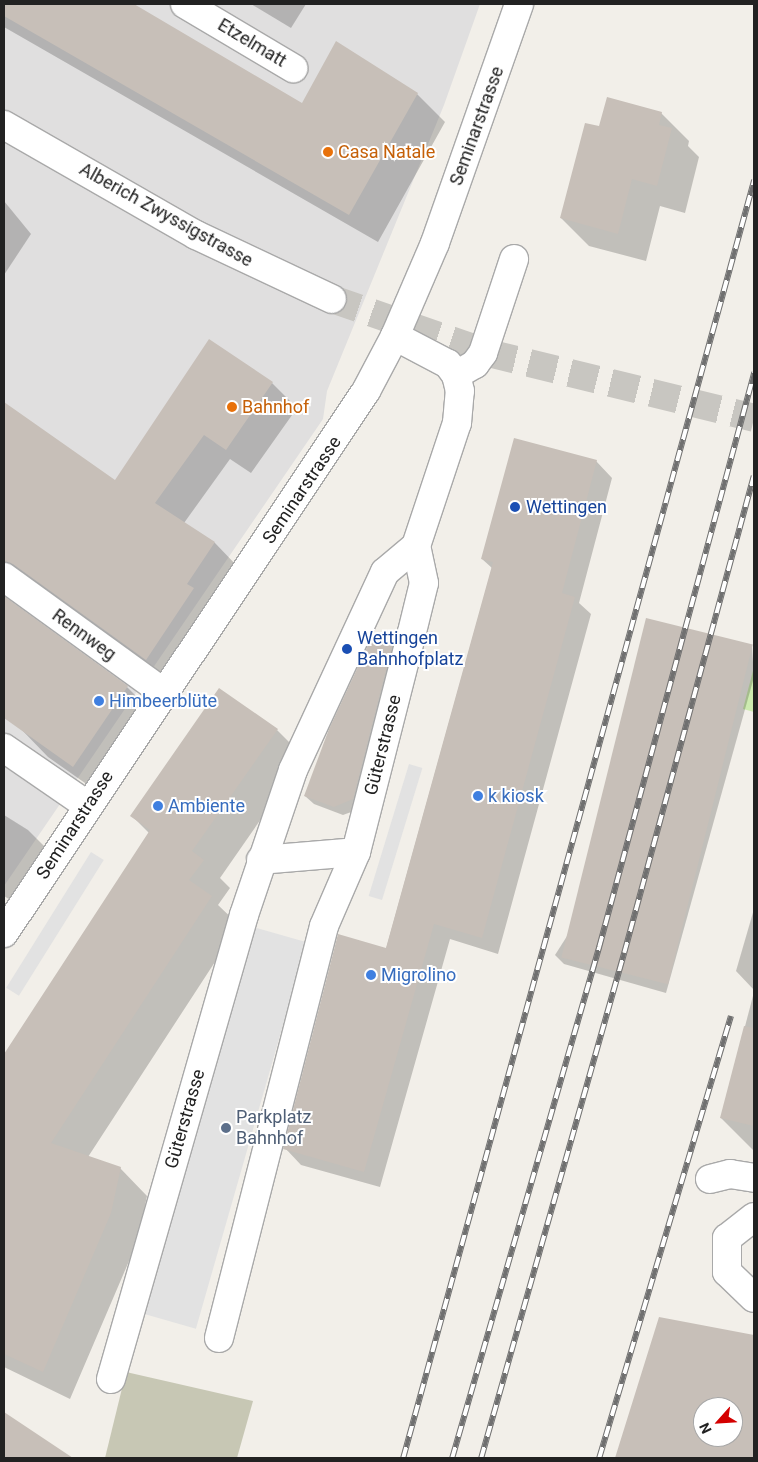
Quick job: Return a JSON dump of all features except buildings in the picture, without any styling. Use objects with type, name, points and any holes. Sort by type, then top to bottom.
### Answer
[{"type":"street","name":"Etzelmatt","points":[[186,4],[293,68]]},
{"type":"street","name":"Seminarstrasse","points":[[4,933],[87,805],[356,409],[395,336],[435,243],[483,115],[519,4]]},
{"type":"street","name":"Alberich Zwyssigstrasse","points":[[4,125],[196,235],[332,298]]},
{"type":"street","points":[[456,375],[475,364],[483,353],[514,259]]},
{"type":"street","points":[[395,336],[428,351],[448,364],[456,375],[461,398],[458,423],[416,546]]},
{"type":"street","name":"Güterstrasse","points":[[111,1379],[262,860],[293,770],[385,572],[416,546],[424,583],[356,852],[324,926],[219,1338]]},
{"type":"street","name":"Rennweg","points":[[4,577],[164,693]]},
{"type":"street","points":[[4,748],[87,805]]},
{"type":"street","points":[[262,860],[356,852]]},
{"type":"street","points":[[710,1179],[730,1174],[754,1178]]},
{"type":"street","points":[[754,1217],[727,1238],[727,1272],[754,1298]]},
{"type":"shaded area","points":[[4,4],[480,4],[444,105],[327,391],[323,419],[4,886]]},
{"type":"shaded area","points":[[409,764],[422,768],[382,900],[369,896]]},
{"type":"shaded area","points":[[91,852],[104,860],[19,996],[6,988]]},
{"type":"shaded area","name":"Parkplatz Bahnhof","points":[[250,926],[307,942],[196,1329],[139,1312]]},
{"type":"shaded area","points":[[126,1372],[253,1401],[237,1458],[105,1458]]},
{"type":"green space","points":[[754,667],[754,712],[743,709]]},
{"type":"tunnel","points":[[332,299],[488,353],[754,418]]},
{"type":"railway","points":[[403,1458],[754,180]]},
{"type":"railway","points":[[452,1458],[599,947],[754,373]]},
{"type":"railway","points":[[481,1458],[624,953],[754,476]]},
{"type":"railway","points":[[599,1458],[731,1016]]},
{"type":"place","name":"Casa Natale","points":[[328,152]]},
{"type":"place","name":"Bahnhof","points":[[232,407]]},
{"type":"place","name":"Wettingen","points":[[515,507]]},
{"type":"place","name":"Wettingen Bahnhofplatz","points":[[347,649]]},
{"type":"place","name":"Himbeerblüte","points":[[99,701]]},
{"type":"place","name":"k kiosk","points":[[478,796]]},
{"type":"place","name":"Ambiente","points":[[158,806]]},
{"type":"place","name":"Migrolino","points":[[371,975]]},
{"type":"place","name":"Parkplatz Bahnhof","points":[[226,1128]]}]
